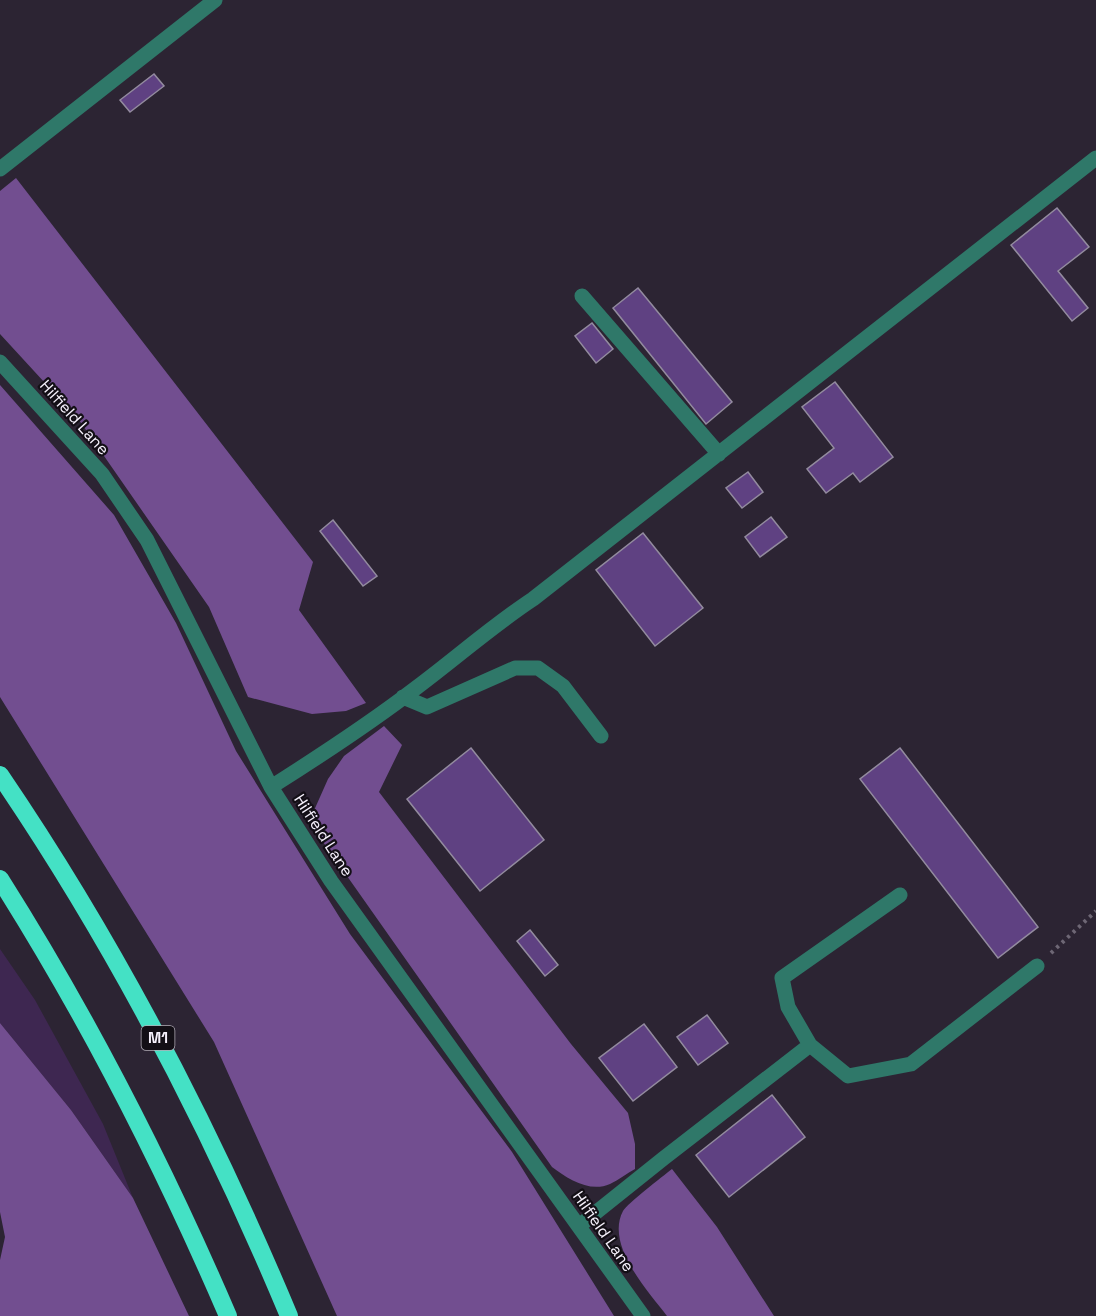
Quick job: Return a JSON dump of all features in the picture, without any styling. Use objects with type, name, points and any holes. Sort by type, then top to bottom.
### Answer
[{"type":"highway","name":"M1","points":[[0,775],[84,906],[138,1000],[201,1120],[250,1223],[289,1316]]},
{"type":"highway","points":[[0,879],[87,1025],[138,1122],[198,1245],[228,1316]]},
{"type":"street","points":[[0,169],[215,0]]},
{"type":"street","points":[[271,787],[341,743],[506,616],[533,599],[1096,159]]},
{"type":"street","points":[[582,296],[719,454]]},
{"type":"street","name":"Hilfield Lane","points":[[0,362],[102,474],[147,540],[271,787],[331,881],[643,1316]]},
{"type":"street","points":[[403,697],[428,707],[515,668],[538,668],[564,686],[601,736]]},
{"type":"street","points":[[900,895],[782,978],[788,1008],[810,1045],[848,1076],[911,1064],[1037,966]]},
{"type":"street","points":[[579,1226],[810,1045]]},
{"type":"path","points":[[1037,966],[1096,911]]},
{"type":"shaded area","points":[[16,178],[313,562],[299,610],[366,703],[346,711],[312,714],[248,697],[209,607],[79,420],[0,334],[0,191]]},
{"type":"shaded area","points":[[0,385],[114,515],[176,623],[236,751],[350,934],[512,1152],[614,1316],[337,1316],[214,1042],[0,697]]},
{"type":"shaded area","points":[[384,726],[402,745],[379,792],[571,1044],[628,1113],[635,1144],[635,1169],[613,1182],[602,1186],[587,1186],[572,1180],[552,1167],[316,832],[312,815],[328,779],[344,756]]},
{"type":"shaded area","points":[[0,949],[35,1000],[103,1124],[133,1198],[71,1110],[0,1023]]},
{"type":"shaded area","points":[[0,1023],[71,1110],[133,1198],[189,1316],[0,1316],[0,1260],[5,1237],[0,1212]]},
{"type":"shaded area","points":[[672,1169],[717,1227],[774,1316],[667,1316],[640,1281],[624,1253],[619,1224],[626,1207]]},
{"type":"building","points":[[154,74],[164,86],[130,112],[120,100]]},
{"type":"building","points":[[1057,208],[1089,247],[1058,271],[1088,308],[1072,321],[1011,245]]},
{"type":"building","points":[[638,288],[732,402],[706,424],[613,308]]},
{"type":"building","points":[[592,323],[613,349],[596,363],[575,336]]},
{"type":"building","points":[[835,382],[893,457],[860,482],[853,473],[826,493],[807,469],[834,448],[802,407]]},
{"type":"building","points":[[748,472],[763,492],[742,508],[726,488]]},
{"type":"building","points":[[771,517],[787,537],[760,557],[745,537]]},
{"type":"building","points":[[333,520],[377,576],[363,586],[320,531]]},
{"type":"building","points":[[643,533],[703,608],[655,646],[596,570]]},
{"type":"building","points":[[471,748],[544,840],[480,891],[407,799]]},
{"type":"building","points":[[900,748],[1038,927],[998,958],[860,779]]},
{"type":"building","points":[[530,930],[558,965],[545,976],[517,941]]},
{"type":"building","points":[[707,1015],[728,1043],[698,1065],[677,1037]]},
{"type":"building","points":[[644,1024],[677,1067],[633,1101],[599,1058]]},
{"type":"building","points":[[772,1095],[805,1137],[729,1197],[696,1155]]}]
